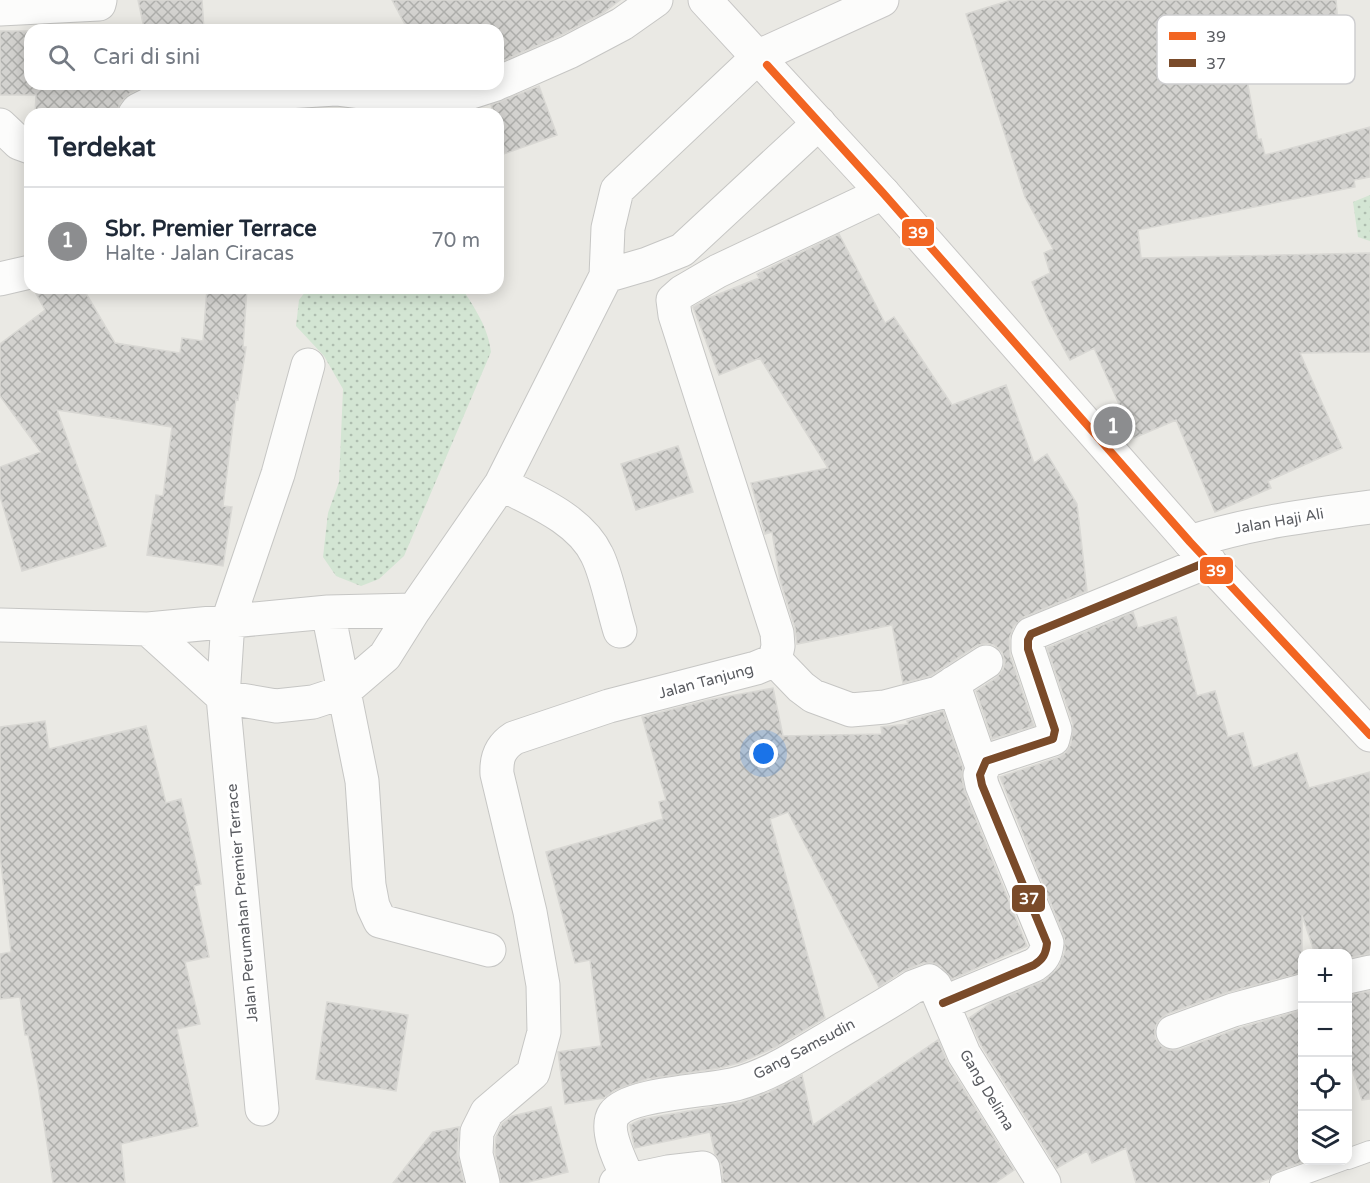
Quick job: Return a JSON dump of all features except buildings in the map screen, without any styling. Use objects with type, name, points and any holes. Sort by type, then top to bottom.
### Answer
[{"type":"street","points":[[0,9],[99,4],[100,0]]},
{"type":"street","points":[[504,81],[569,52],[622,24],[656,0]]},
{"type":"street","points":[[705,0],[883,193],[1200,552],[1370,735]]},
{"type":"street","points":[[148,629],[223,697],[276,706],[313,702],[343,692],[385,656],[501,484],[606,276],[608,228],[617,190],[759,56],[882,0]]},
{"type":"street","points":[[142,108],[148,105],[221,96],[320,90]]},
{"type":"street","points":[[344,90],[384,95],[435,96],[462,94],[476,90]]},
{"type":"street","points":[[606,276],[647,264],[682,250],[819,123]]},
{"type":"street","points":[[0,125],[24,145]]},
{"type":"street","points":[[883,193],[718,271],[682,292],[674,300],[675,315],[777,633],[778,645],[775,660],[813,696],[851,710],[916,700],[938,693],[986,662]]},
{"type":"street","points":[[0,279],[24,273]]},
{"type":"street","name":"Jalan Perumahan Premier Terrace","points":[[262,1109],[223,697],[228,621],[278,474],[308,365]]},
{"type":"street","points":[[501,484],[544,506],[586,538],[597,555],[620,631]]},
{"type":"street","name":"Jalan Haji Ali","points":[[1200,552],[1223,531],[1292,517],[1370,507]]},
{"type":"street","points":[[943,1003],[1034,965],[1046,953],[1047,943],[982,785],[980,775],[986,761],[1053,739],[1055,736],[1028,649],[1031,634],[1200,552]]},
{"type":"street","points":[[0,625],[148,629],[328,612],[414,610]]},
{"type":"street","points":[[328,612],[362,781],[369,885],[373,906],[380,921],[489,950]]},
{"type":"street","name":"Jalan Tanjung","points":[[483,1183],[476,1154],[477,1132],[487,1112],[532,1073],[544,1032],[543,985],[530,912],[497,774],[496,762],[500,752],[506,743],[525,734],[609,706],[734,675],[775,660]]},
{"type":"street","points":[[953,683],[982,766]]},
{"type":"street","points":[[1352,976],[1370,972]]},
{"type":"street","name":"Gang Samsudin","points":[[625,1182],[610,1129],[613,1116],[621,1107],[642,1099],[708,1090],[761,1075],[806,1052],[925,981],[933,982],[943,1003]]},
{"type":"street","points":[[1173,1032],[1233,1010],[1298,992]]},
{"type":"street","name":"Gang Delima","points":[[943,1003],[964,1054],[1044,1183]]},
{"type":"street","points":[[625,1182],[668,1172],[703,1168],[705,1183]]},
{"type":"lane","points":[[1352,1157],[1370,1151]]},
{"type":"lane","points":[[1280,1183],[1331,1165]]},
{"type":"green space","points":[[1370,195],[1370,241],[1358,237],[1353,202]]},
{"type":"green space","points":[[304,294],[466,294],[480,318],[491,352],[404,556],[379,579],[361,586],[336,576],[323,557],[328,513],[339,482],[343,389],[324,356],[296,326],[299,300]]},
{"type":"transit line","name":"39","points":[[767,65],[883,193],[1190,542],[1370,735]]},
{"type":"transit line","name":"37","points":[[943,1003],[1034,965],[1042,958],[1046,950],[1047,943],[982,785],[980,775],[986,761],[1053,739],[1055,730],[1028,649],[1031,634],[1209,561]]},
{"type":"place","name":"Sbr. Premier Terrace","points":[[1113,426]]}]
